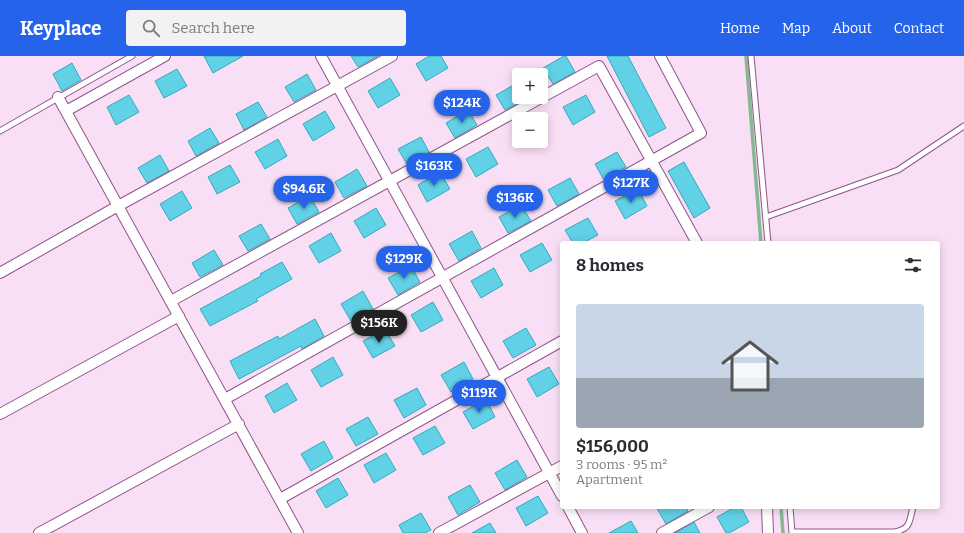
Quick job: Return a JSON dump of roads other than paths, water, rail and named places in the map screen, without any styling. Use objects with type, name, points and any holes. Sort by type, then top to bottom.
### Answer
[{"type":"street","points":[[66,111],[165,56]]},
{"type":"street","points":[[321,56],[560,492]]},
{"type":"street","points":[[0,273],[118,206],[392,56]]},
{"type":"street","points":[[594,56],[696,241]]},
{"type":"street","points":[[225,399],[701,133],[660,56]]},
{"type":"street","points":[[171,302],[599,66]]},
{"type":"street","points":[[58,97],[298,533]]},
{"type":"street","points":[[0,414],[179,316]]},
{"type":"street","points":[[280,499],[560,343]]},
{"type":"street","points":[[39,533],[239,424]]},
{"type":"street","points":[[439,533],[560,467]]},
{"type":"street","points":[[569,509],[582,533]]},
{"type":"street","points":[[662,533],[705,509]]},
{"type":"street","points":[[767,509],[768,533]]},
{"type":"lane","points":[[0,131],[132,56]]},
{"type":"lane","points":[[750,56],[768,241]]},
{"type":"lane","points":[[766,217],[898,170],[964,126]]},
{"type":"lane","points":[[790,509],[792,532],[894,532],[904,530],[907,527],[912,509]]},
{"type":"waterway","points":[[746,56],[761,241]]},
{"type":"waterway","points":[[781,509],[783,533]]}]
